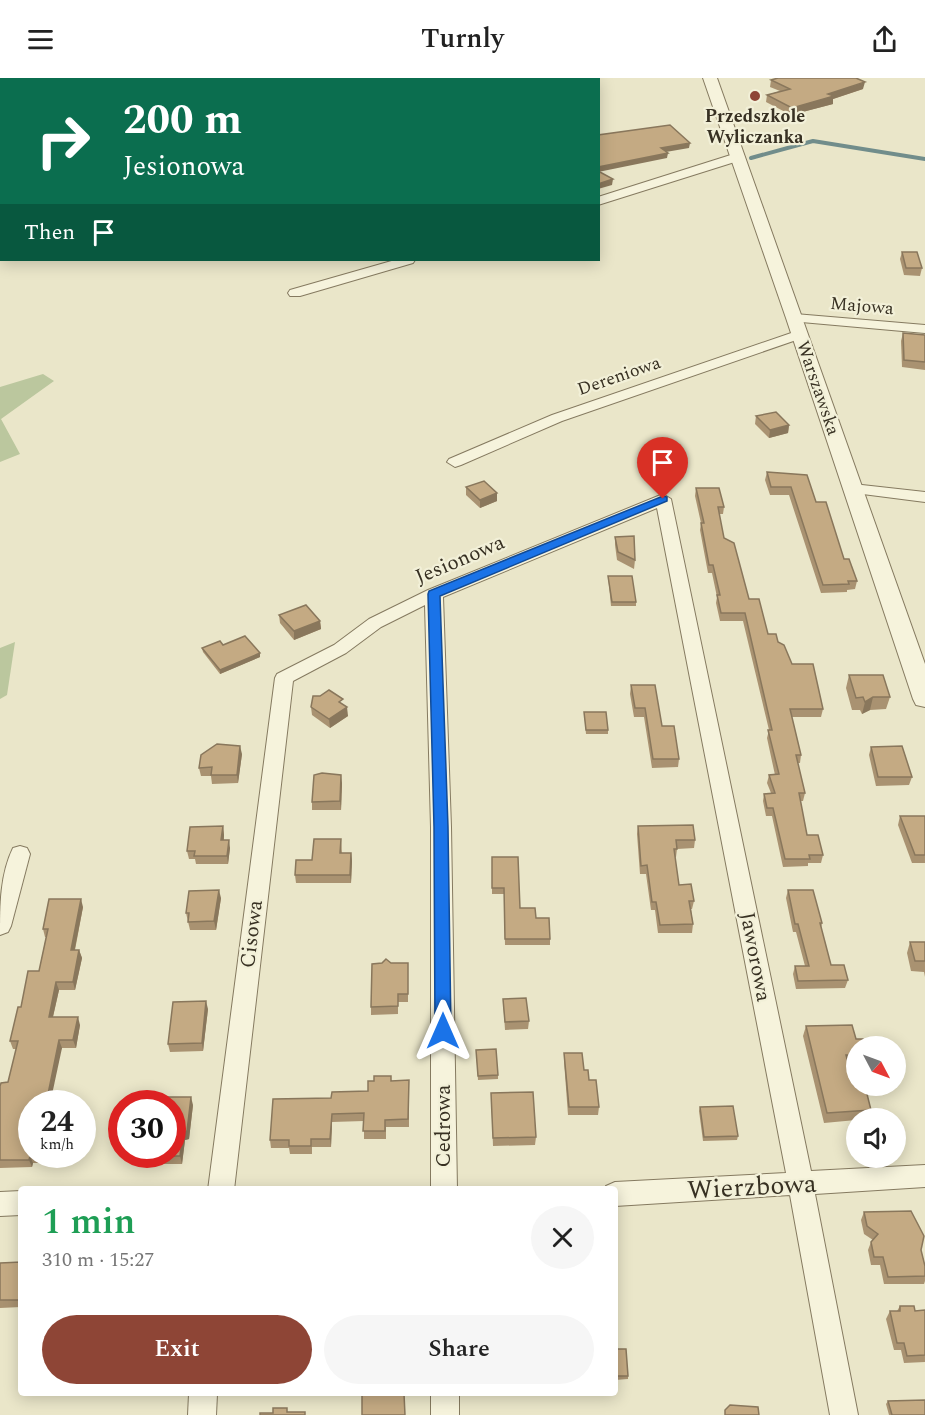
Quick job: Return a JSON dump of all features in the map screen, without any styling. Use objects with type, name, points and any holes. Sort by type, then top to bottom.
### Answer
[{"type":"street","name":"Warszawska","points":[[710,78],[925,699]]},
{"type":"street","points":[[600,200],[737,157]]},
{"type":"street","points":[[295,293],[405,261]]},
{"type":"street","name":"Majowa","points":[[797,326],[925,329]]},
{"type":"street","name":"Dereniowa","points":[[455,462],[557,418],[797,326]]},
{"type":"street","points":[[853,489],[925,497]]},
{"type":"street","name":"Jesionowa","points":[[284,678],[340,649],[375,623],[434,594],[663,499]]},
{"type":"street","name":"Jaworowa","points":[[663,499],[801,1185],[844,1415]]},
{"type":"street","name":"Cedrowa","points":[[434,594],[441,827],[444,1186]]},
{"type":"street","name":"Cisowa","points":[[221,1186],[284,678]]},
{"type":"street","points":[[0,926],[20,854]]},
{"type":"street","name":"Wierzbowa","points":[[618,1194],[925,1176]]},
{"type":"street","points":[[0,1204],[18,1203]]},
{"type":"street","points":[[201,1415],[203,1396]]},
{"type":"street","points":[[445,1396],[445,1415]]},
{"type":"green space","points":[[43,374],[54,381],[1,419],[20,454],[0,462],[0,387]]},
{"type":"green space","points":[[15,642],[7,695],[0,699],[0,648]]},
{"type":"building","points":[[778,78],[856,78],[865,82],[828,94],[834,96],[792,108],[767,95],[790,89],[771,80]]},
{"type":"building","points":[[670,125],[690,143],[661,148],[668,153],[600,167],[600,135]]},
{"type":"building","points":[[600,172],[613,179],[600,183]]},
{"type":"building","points":[[902,252],[917,252],[922,268],[906,268]]},
{"type":"building","points":[[903,333],[925,335],[925,362],[904,360]]},
{"type":"building","points":[[776,412],[789,425],[770,430],[756,416]]},
{"type":"building","points":[[767,472],[807,475],[816,502],[826,502],[844,559],[849,559],[857,581],[848,581],[849,584],[823,585],[791,487],[771,487]]},
{"type":"building","points":[[484,481],[497,493],[480,500],[466,487]]},
{"type":"building","points":[[696,488],[719,488],[724,507],[718,507],[724,538],[734,543],[749,599],[759,599],[768,634],[776,634],[778,642],[784,645],[792,664],[813,664],[823,709],[790,709],[801,755],[796,755],[805,793],[799,793],[807,835],[818,835],[823,855],[809,855],[810,859],[785,859],[773,808],[767,808],[764,794],[775,793],[769,775],[779,774],[768,730],[772,730],[745,613],[721,613],[717,595],[720,595],[713,565],[709,565],[701,523],[704,523]]},
{"type":"building","points":[[634,536],[635,560],[618,552],[615,537]]},
{"type":"building","points":[[608,576],[632,576],[636,602],[612,602]]},
{"type":"building","points":[[306,605],[320,621],[294,631],[279,615]]},
{"type":"building","points":[[245,636],[260,653],[220,670],[202,648],[220,641],[223,645]]},
{"type":"building","points":[[849,675],[883,675],[890,697],[873,697],[865,702],[863,697],[856,698]]},
{"type":"building","points":[[631,685],[655,685],[662,726],[674,726],[679,759],[653,759],[645,708],[635,708]]},
{"type":"building","points":[[329,690],[343,699],[339,702],[347,707],[329,719],[311,707],[313,696],[320,696]]},
{"type":"building","points":[[584,712],[606,712],[608,730],[586,730]]},
{"type":"building","points":[[217,744],[240,746],[237,775],[211,775],[212,767],[199,768],[201,755]]},
{"type":"building","points":[[902,746],[912,777],[878,777],[871,747]]},
{"type":"building","points":[[322,773],[341,775],[340,801],[312,802],[314,775]]},
{"type":"building","points":[[900,816],[925,816],[925,855],[915,855]]},
{"type":"building","points":[[693,825],[695,840],[676,840],[677,849],[674,849],[679,885],[691,884],[694,901],[689,901],[693,924],[660,925],[656,902],[652,902],[647,865],[641,866],[638,826]]},
{"type":"building","points":[[223,826],[221,840],[229,840],[227,856],[194,856],[195,851],[187,851],[190,827]]},
{"type":"building","points":[[314,839],[341,839],[340,853],[351,853],[350,875],[295,875],[296,860],[312,860]]},
{"type":"building","points":[[492,857],[518,857],[520,908],[535,908],[536,918],[549,918],[550,939],[505,939],[504,888],[492,888]]},
{"type":"building","points":[[219,890],[214,921],[188,922],[189,913],[186,913],[189,891]]},
{"type":"building","points":[[788,890],[813,890],[831,965],[844,965],[848,980],[798,981],[795,966],[809,966],[798,924],[795,924]]},
{"type":"building","points":[[49,899],[81,899],[71,950],[79,950],[73,982],[56,982],[49,1017],[78,1017],[73,1040],[59,1040],[49,1090],[18,1090],[18,1160],[0,1160],[0,1086],[1,1083],[8,1082],[18,1041],[10,1041],[18,1007],[21,1007],[28,971],[39,971],[48,929],[43,929]]},
{"type":"building","points":[[910,942],[925,942],[925,961],[915,961]]},
{"type":"building","points":[[386,959],[391,963],[408,963],[408,994],[398,994],[398,1006],[371,1007],[372,964],[382,963]]},
{"type":"building","points":[[526,998],[529,1021],[505,1022],[503,999]]},
{"type":"building","points":[[206,1001],[202,1043],[168,1044],[173,1002]]},
{"type":"building","points":[[852,1025],[855,1036],[846,1036],[846,1096],[868,1096],[870,1108],[846,1108],[846,1112],[827,1113],[806,1026]]},
{"type":"building","points":[[496,1049],[498,1075],[478,1076],[476,1050]]},
{"type":"building","points":[[564,1053],[582,1053],[584,1070],[588,1070],[589,1080],[596,1080],[599,1107],[569,1107]]},
{"type":"building","points":[[374,1076],[391,1076],[391,1081],[409,1080],[408,1119],[385,1120],[385,1131],[363,1131],[364,1113],[332,1114],[330,1139],[311,1139],[311,1146],[289,1146],[289,1140],[270,1140],[273,1099],[331,1098],[332,1092],[368,1091],[368,1081],[374,1081]]},
{"type":"building","points":[[533,1092],[536,1137],[493,1138],[491,1093]]},
{"type":"building","points":[[186,1097],[191,1097],[187,1131]]},
{"type":"building","points":[[733,1106],[738,1136],[704,1137],[700,1107]]},
{"type":"building","points":[[911,1211],[924,1236],[921,1250],[925,1276],[888,1277],[883,1257],[874,1257],[871,1242],[878,1234],[867,1226],[864,1212]]},
{"type":"building","points":[[18,1262],[18,1300],[0,1300],[0,1263]]},
{"type":"building","points":[[900,1306],[914,1306],[915,1311],[925,1310],[925,1355],[907,1356],[904,1343],[897,1343],[890,1311],[900,1311]]},
{"type":"building","points":[[618,1349],[626,1349],[628,1376],[618,1376]]},
{"type":"building","points":[[362,1396],[404,1396],[405,1415],[362,1415]]},
{"type":"building","points":[[925,1400],[925,1415],[892,1415],[888,1401]]},
{"type":"building","points":[[730,1405],[758,1407],[759,1415],[725,1415],[725,1410]]},
{"type":"building","points":[[273,1408],[287,1408],[287,1412],[305,1412],[305,1415],[260,1415],[260,1413],[273,1413]]},
{"type":"waterway","points":[[751,158],[813,141],[925,159]]},
{"type":"place","name":"Przedszkole Wyliczanka","points":[[755,96]]},
{"type":"route","points":[[443,1031],[441,827],[434,594],[663,499]]}]
